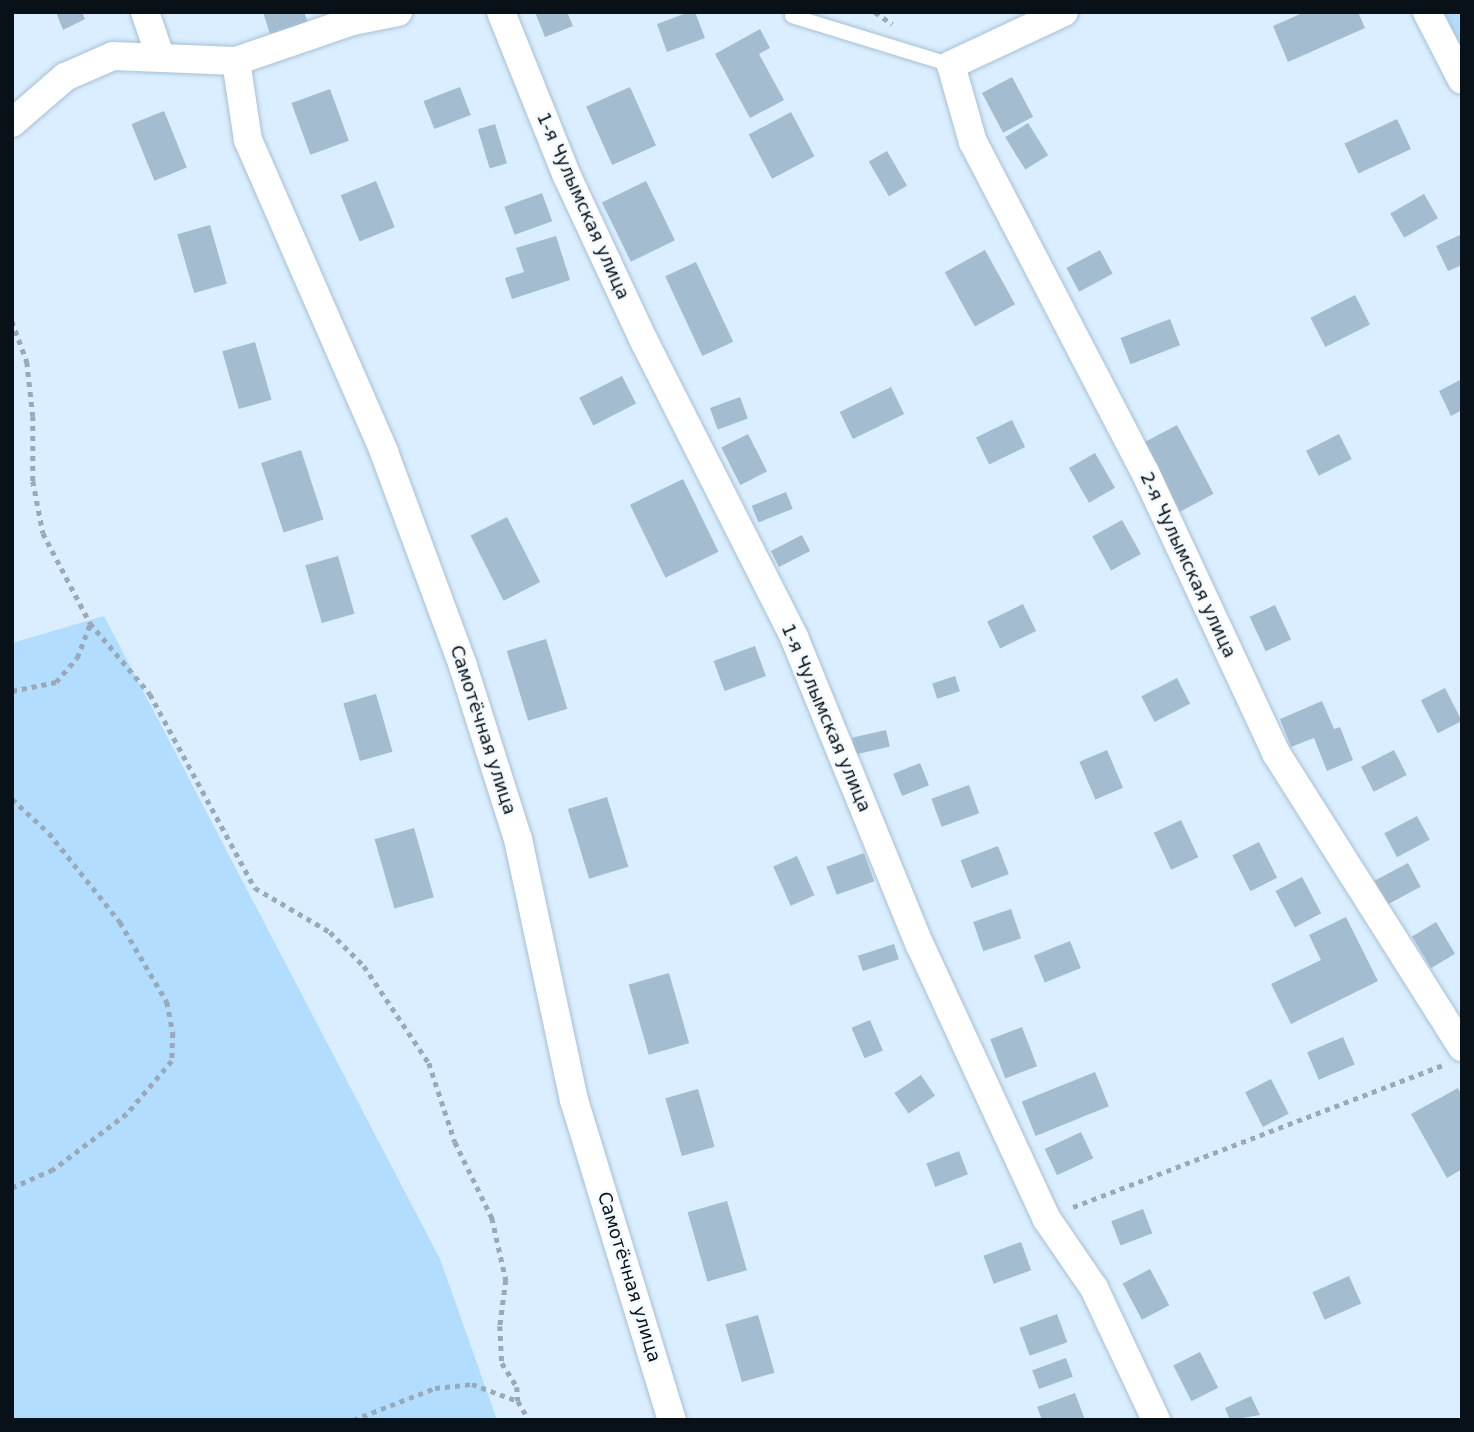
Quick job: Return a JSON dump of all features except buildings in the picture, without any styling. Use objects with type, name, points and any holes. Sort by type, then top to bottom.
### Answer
[{"type":"street","points":[[145,12],[160,56]]},
{"type":"street","points":[[12,123],[65,76],[113,56],[236,61],[353,21],[398,12]]},
{"type":"street","name":"1-я Чулымская улица","points":[[501,12],[567,176],[645,343],[734,511],[794,637],[920,945],[1046,1217],[1094,1288],[1156,1420]]},
{"type":"street","points":[[951,65],[1064,12]]},
{"type":"street","points":[[1427,12],[1462,80]]},
{"type":"street","name":"Самотёчная улица","points":[[236,61],[248,140],[384,452],[463,666],[519,838],[574,1100],[672,1420]]},
{"type":"street","name":"2-я Чулымская улица","points":[[951,65],[973,142],[1145,472],[1276,753],[1455,1055]]},
{"type":"lane","points":[[792,16],[951,65]]},
{"type":"path","points":[[12,321],[27,362],[33,416],[33,481],[43,533],[90,623],[149,694],[255,888],[330,932],[364,966],[429,1063],[455,1142],[492,1218],[506,1280],[500,1326],[502,1363],[517,1387],[518,1401],[529,1420]]},
{"type":"path","points":[[12,691],[57,682],[77,657],[90,623]]},
{"type":"path","points":[[12,799],[49,833],[120,922],[167,1002],[173,1033],[172,1061],[127,1114],[53,1170],[12,1188]]},
{"type":"path","points":[[1046,1217],[1455,1055]]},
{"type":"path","points":[[353,1420],[435,1388],[472,1384],[518,1401]]},
{"type":"shaded area","points":[[1443,12],[1462,12],[1462,50]]},
{"type":"shaded area","points":[[104,616],[440,1259],[497,1420],[12,1420],[12,643]]}]
